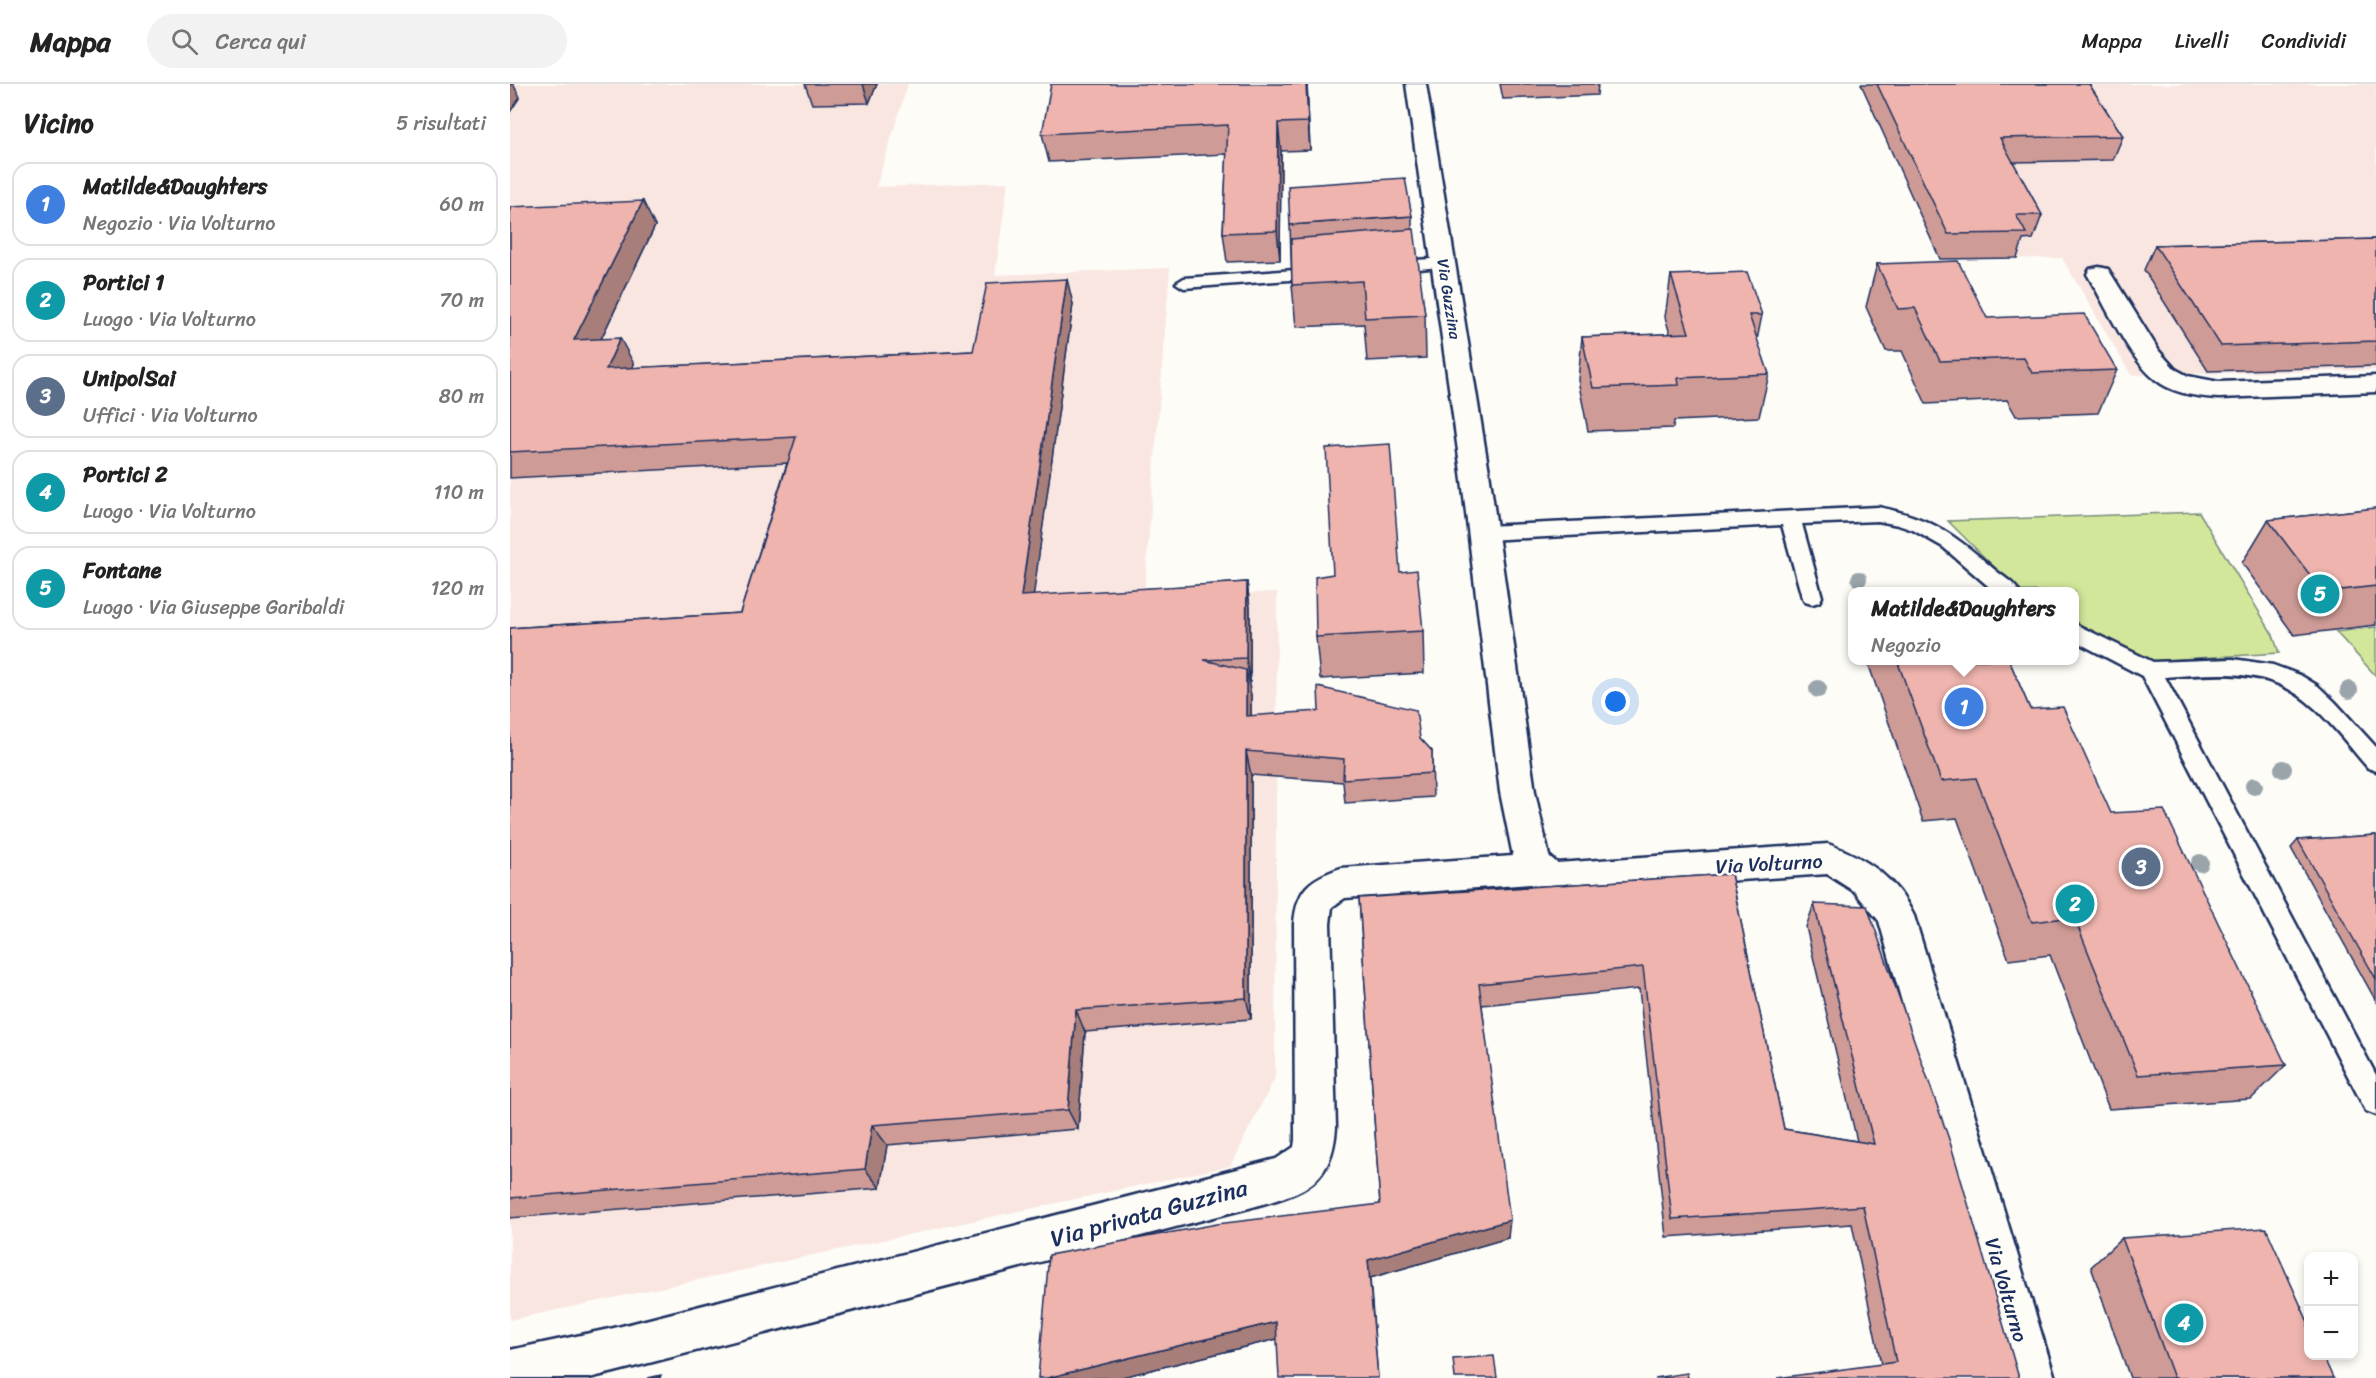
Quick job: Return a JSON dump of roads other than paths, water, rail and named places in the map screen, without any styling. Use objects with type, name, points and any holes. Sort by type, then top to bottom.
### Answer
[{"type":"street","name":"Via Guzzina","points":[[1416,84],[1484,523]]},
{"type":"street","points":[[2099,274],[2159,369],[2180,383],[2219,390],[2376,384]]},
{"type":"street","points":[[1484,523],[1517,781],[1528,845],[1537,869]]},
{"type":"street","name":"Via Volturno","points":[[1537,869],[1545,876],[1557,878],[1828,860],[1847,865],[1882,893],[1896,916],[2032,1378]]},
{"type":"street","name":"Via privata Guzzina","points":[[510,1373],[614,1350],[1178,1206],[1265,1183],[1295,1170],[1310,1159],[1316,1128],[1312,924],[1314,902],[1323,891],[1341,883],[1537,869]]},
{"type":"lane","points":[[1373,269],[1444,263]]},
{"type":"lane","points":[[1184,284],[1338,272]]},
{"type":"lane","points":[[1484,523],[1790,518],[1878,514],[1913,522],[1943,535],[2004,587]]},
{"type":"lane","points":[[1790,518],[1812,597]]},
{"type":"lane","points":[[2079,634],[2150,670],[2234,666],[2264,670],[2295,682],[2316,698],[2376,762]]},
{"type":"lane","points":[[2150,670],[2376,1102]]},
{"type":"place","name":"Fontane","points":[[2320,594]]},
{"type":"place","name":"Matilde&Daughters","points":[[1964,707]]},
{"type":"place","name":"UnipolSai","points":[[2141,867]]},
{"type":"place","name":"Portici 1","points":[[2075,904]]},
{"type":"place","name":"Portici 2","points":[[2184,1323]]}]
